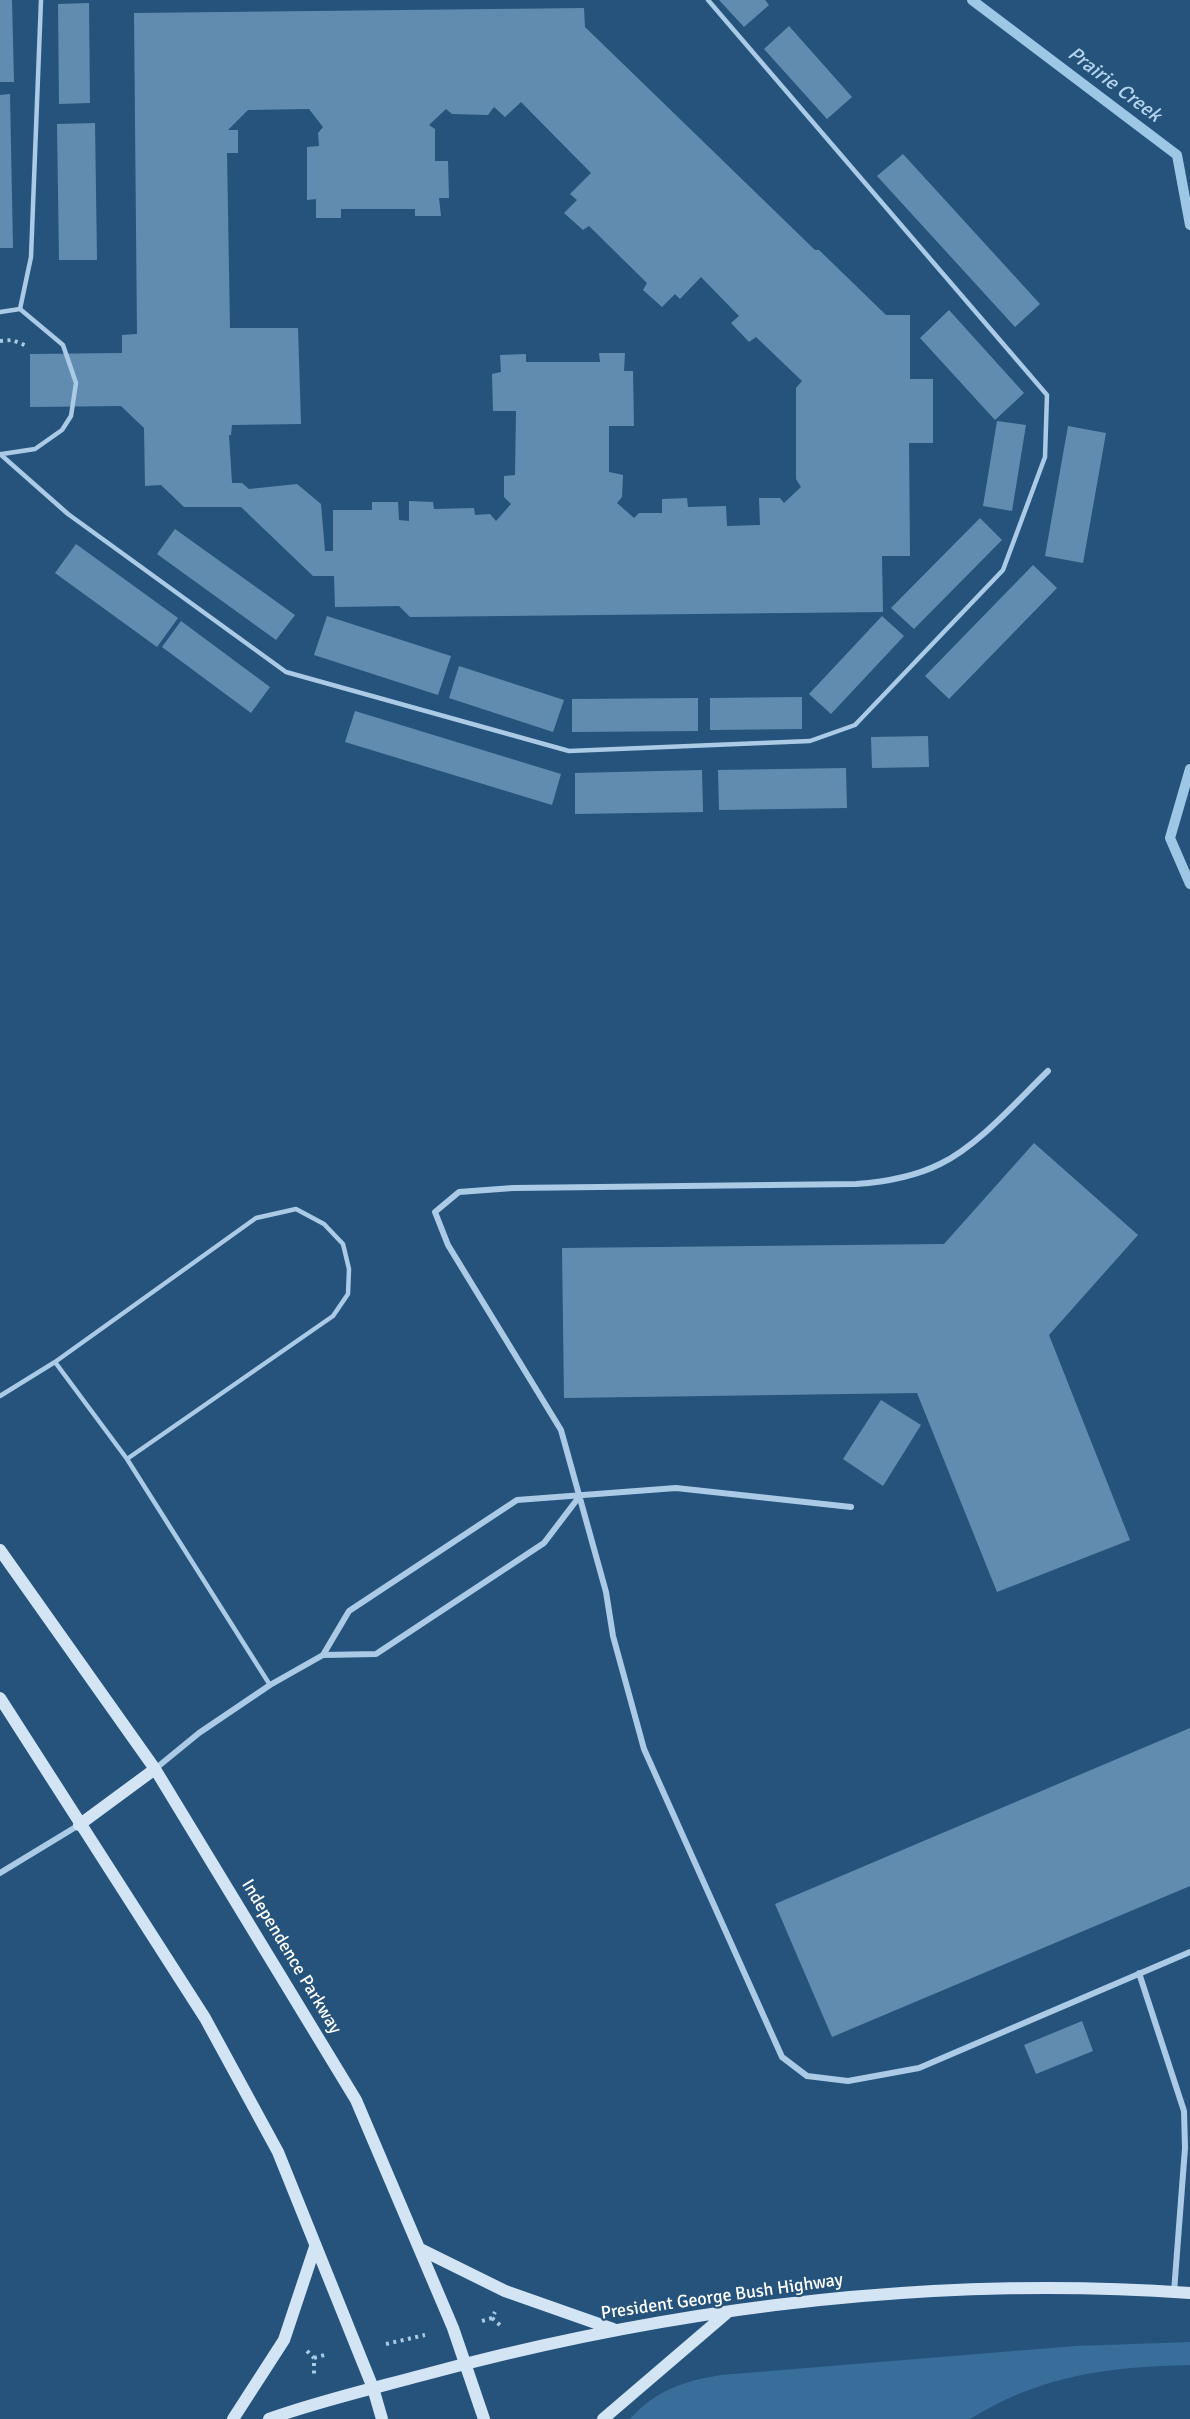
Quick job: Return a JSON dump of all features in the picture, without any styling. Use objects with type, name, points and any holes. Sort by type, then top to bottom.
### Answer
[{"type":"main road","name":"Independence Parkway","points":[[0,1550],[155,1769],[356,2100],[466,2363],[484,2419]]},
{"type":"main road","points":[[0,1698],[79,1825],[206,2018],[278,2152],[373,2388],[382,2419]]},
{"type":"main road","points":[[79,1825],[155,1769]]},
{"type":"main road","points":[[233,2419],[284,2340],[315,2247]]},
{"type":"main road","points":[[420,2249],[505,2291],[614,2329]]},
{"type":"main road","name":"President George Bush Highway","points":[[269,2419],[466,2363],[614,2329],[729,2311],[847,2298],[949,2291],[1046,2289],[1190,2293]]},
{"type":"main road","points":[[603,2419],[729,2311]]},
{"type":"street","points":[[1048,1071],[980,1136],[941,1164],[893,1181],[856,1184],[513,1188],[459,1192],[435,1212],[448,1245],[561,1430],[606,1592],[613,1636],[644,1749],[782,2057],[807,2076],[848,2081],[919,2068],[1190,1952]]},
{"type":"street","points":[[155,1769],[199,1733],[270,1686],[323,1655],[349,1611],[518,1500],[676,1488],[851,1507]]},
{"type":"street","points":[[323,1655],[376,1654],[544,1543],[579,1497]]},
{"type":"street","points":[[0,1873],[79,1825]]},
{"type":"street","points":[[1139,1974],[1184,2111],[1185,2148],[1174,2292]]},
{"type":"lane","points":[[20,309],[30,257],[41,0]]},
{"type":"lane","points":[[1,454],[68,514],[286,672],[569,751],[810,741],[855,725],[1003,570],[1045,457],[1047,395],[708,0]]},
{"type":"lane","points":[[0,312],[20,309],[63,345],[76,383],[70,416],[62,430],[35,450],[1,454]]},
{"type":"lane","points":[[0,1396],[55,1362],[256,1218],[296,1209],[324,1224],[343,1244],[349,1269],[348,1294],[333,1316],[126,1459]]},
{"type":"lane","points":[[55,1362],[126,1459],[270,1686]]},
{"type":"path","points":[[0,340],[12,340],[27,346]]},
{"type":"path","points":[[482,2321],[492,2318],[500,2325]]},
{"type":"path","points":[[386,2344],[424,2335]]},
{"type":"path","points":[[314,2378],[314,2358],[328,2354]]},
{"type":"shaded area","points":[[1190,2342],[1190,2365],[1131,2368],[1076,2376],[1023,2392],[970,2419],[630,2419],[650,2401],[671,2388],[721,2375],[1075,2346]]},
{"type":"building","points":[[0,0],[12,0],[14,82],[0,82]]},
{"type":"building","points":[[719,0],[765,0],[769,5],[744,27]]},
{"type":"building","points":[[89,3],[90,103],[59,104],[58,4]]},
{"type":"building","points":[[584,8],[585,27],[815,250],[819,250],[886,315],[910,315],[910,379],[933,379],[933,443],[909,443],[910,556],[882,556],[883,612],[410,617],[399,606],[335,607],[334,576],[313,576],[241,507],[184,507],[161,485],[145,486],[144,428],[121,406],[30,407],[30,354],[122,353],[122,335],[137,334],[134,13]],"holes":[[[521,102],[591,173],[570,194],[577,200],[564,213],[583,230],[589,226],[647,283],[643,290],[662,307],[675,294],[680,299],[701,277],[739,316],[731,323],[749,342],[756,337],[802,381],[796,388],[796,479],[801,487],[784,503],[780,498],[759,498],[760,525],[727,526],[726,506],[688,507],[687,498],[662,499],[662,513],[639,513],[634,518],[617,503],[622,497],[623,475],[609,472],[609,426],[634,426],[633,371],[624,371],[625,353],[599,353],[600,362],[526,362],[526,354],[500,355],[501,372],[492,374],[493,411],[516,411],[515,475],[504,476],[504,497],[511,504],[496,521],[490,514],[475,515],[474,508],[434,509],[433,502],[409,501],[409,521],[399,520],[398,502],[372,502],[372,510],[333,510],[333,551],[325,551],[321,504],[297,484],[249,489],[242,483],[232,483],[229,435],[231,435],[232,425],[301,424],[298,328],[230,328],[227,153],[238,153],[238,130],[228,130],[248,110],[309,109],[323,127],[318,133],[319,146],[307,147],[307,200],[316,199],[316,218],[341,218],[341,209],[415,209],[415,216],[441,216],[439,198],[449,198],[448,161],[435,161],[435,129],[429,125],[446,109],[452,114],[488,115],[494,107],[505,117]]]},
{"type":"building","points":[[789,26],[852,97],[827,119],[764,49]]},
{"type":"building","points":[[10,94],[13,248],[0,248],[0,95]]},
{"type":"building","points":[[95,123],[97,260],[59,260],[57,124]]},
{"type":"building","points":[[903,154],[1040,304],[1015,327],[877,176]]},
{"type":"building","points":[[949,310],[1024,393],[995,420],[920,338]]},
{"type":"building","points":[[997,421],[1026,425],[1012,511],[983,506]]},
{"type":"building","points":[[1068,426],[1106,433],[1083,563],[1045,556]]},
{"type":"building","points":[[980,518],[1002,540],[914,629],[891,608]]},
{"type":"building","points":[[175,529],[295,615],[276,640],[157,554]]},
{"type":"building","points":[[76,544],[178,618],[157,647],[55,573]]},
{"type":"building","points":[[1033,565],[1057,588],[949,699],[925,676]]},
{"type":"building","points":[[327,616],[451,656],[438,695],[314,655]]},
{"type":"building","points":[[882,616],[904,636],[831,714],[809,694]]},
{"type":"building","points":[[181,621],[270,687],[251,713],[162,647]]},
{"type":"building","points":[[459,666],[564,700],[553,732],[449,698]]},
{"type":"building","points":[[802,697],[802,729],[710,730],[710,698]]},
{"type":"building","points":[[698,698],[698,731],[572,732],[572,699]]},
{"type":"building","points":[[355,711],[561,774],[552,805],[345,742]]},
{"type":"building","points":[[928,736],[929,767],[872,768],[871,737]]},
{"type":"building","points":[[846,768],[847,808],[719,810],[718,770]]},
{"type":"building","points":[[702,770],[703,812],[575,814],[575,773]]},
{"type":"building","points":[[1034,1143],[1138,1235],[1049,1335],[1130,1540],[997,1592],[917,1393],[564,1398],[562,1248],[944,1244]]},
{"type":"building","points":[[881,1400],[921,1425],[883,1486],[843,1459]]},
{"type":"building","points":[[1190,1728],[1190,1886],[832,2037],[775,1904]]},
{"type":"building","points":[[1082,2021],[1093,2051],[1036,2074],[1024,2045]]},
{"type":"waterway","name":"Prairie Creek","points":[[972,0],[1177,155],[1190,225]]},
{"type":"waterway","name":"Prairie Creek","points":[[1190,769],[1170,838],[1190,884]]}]
